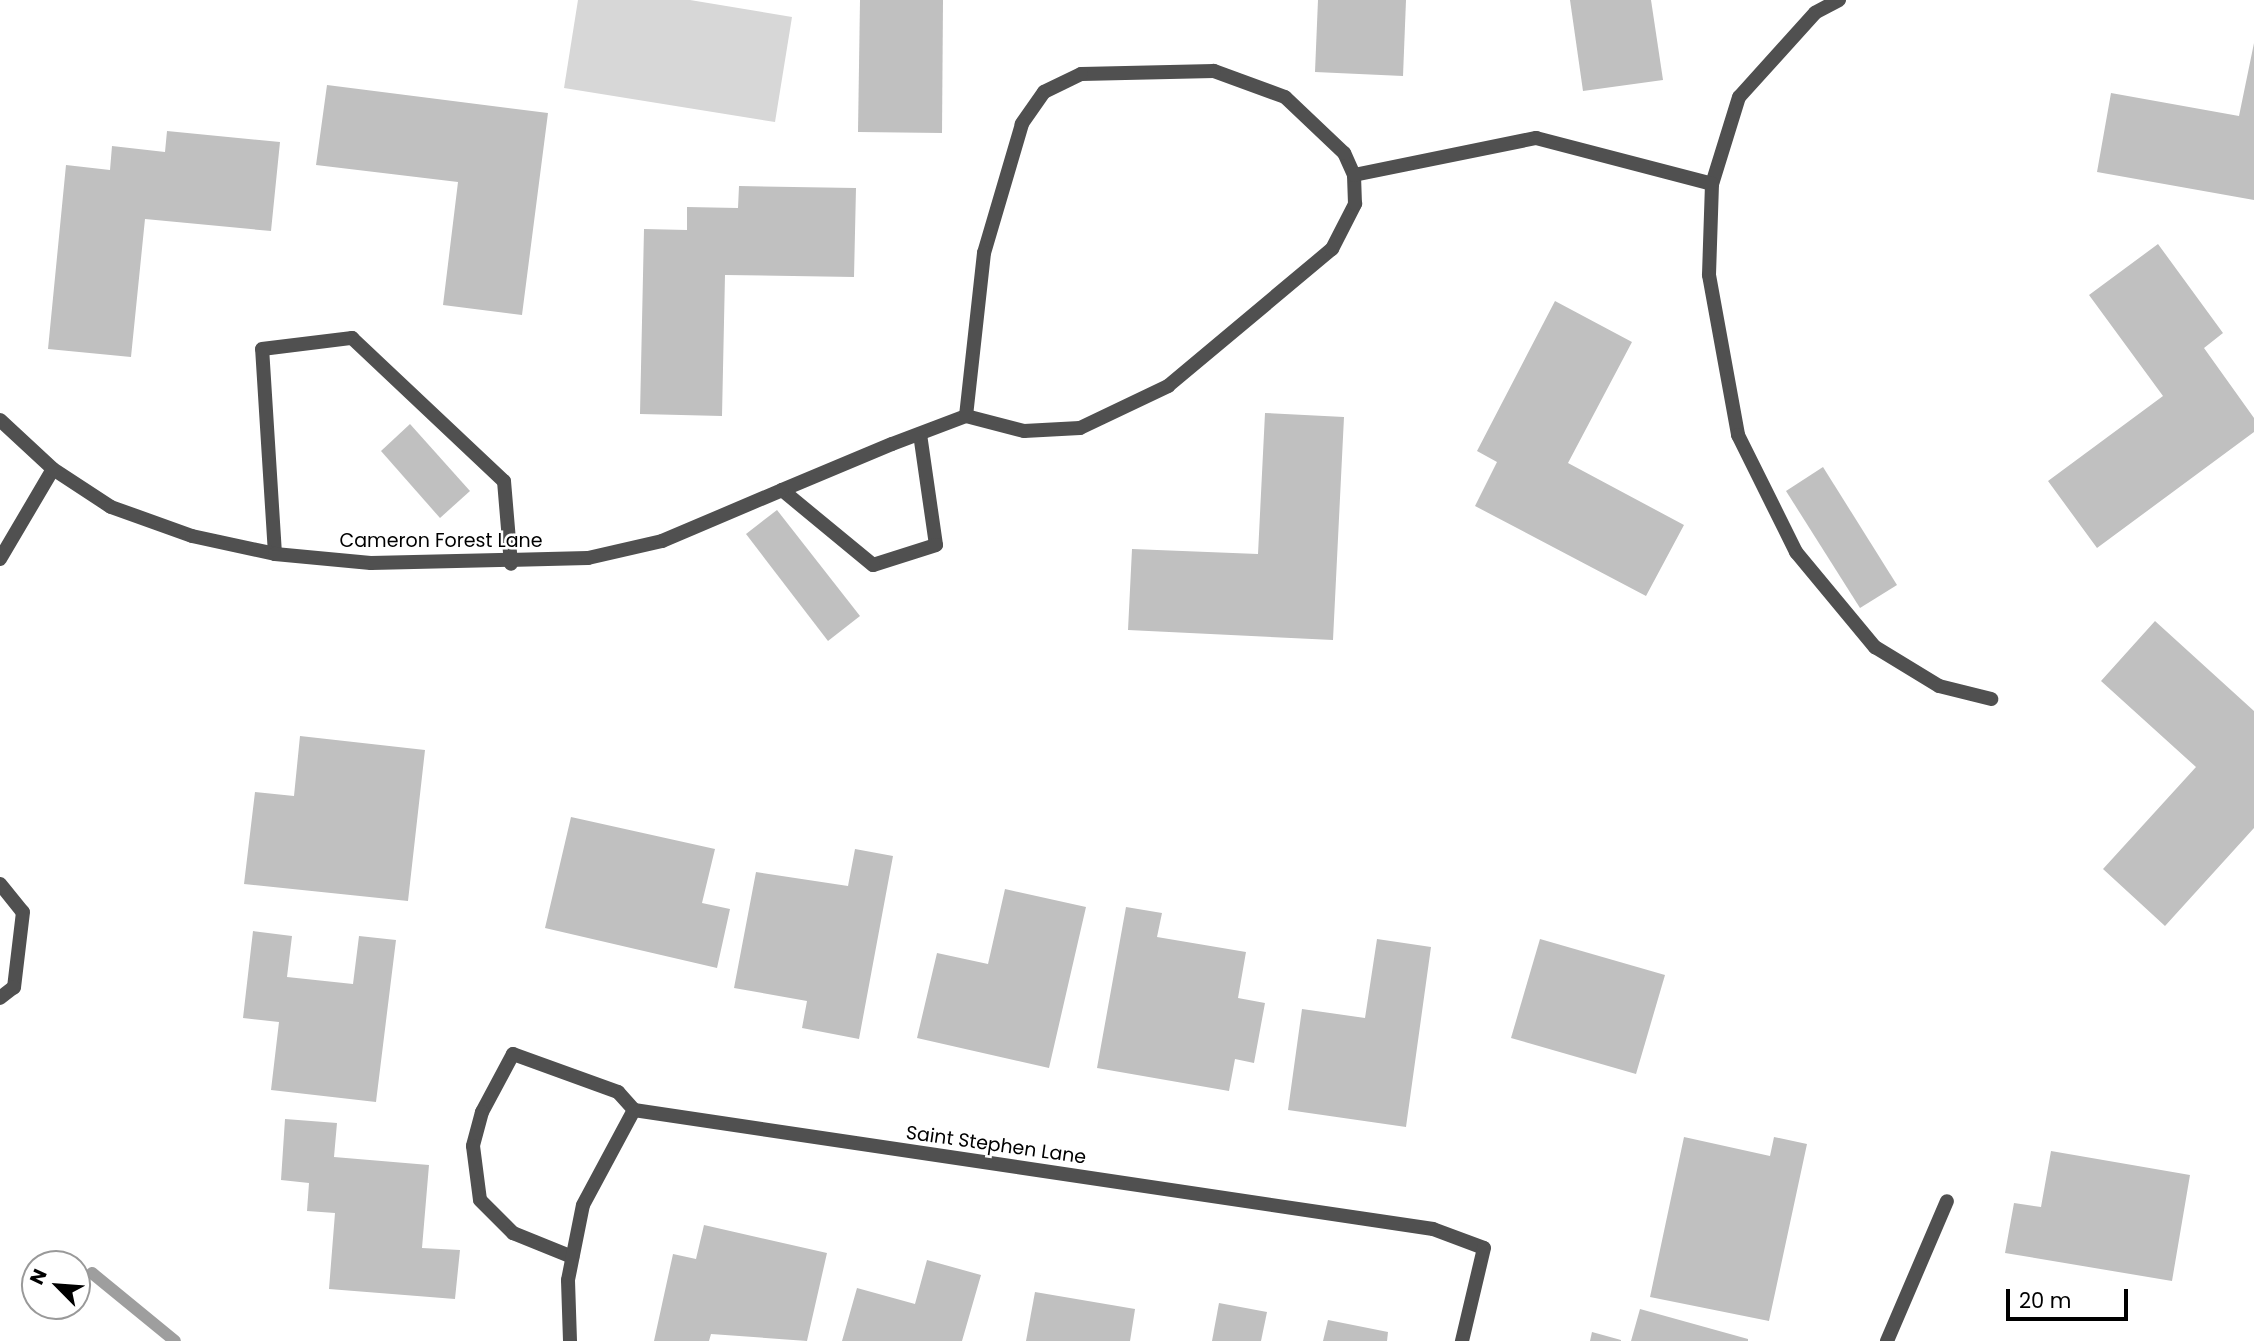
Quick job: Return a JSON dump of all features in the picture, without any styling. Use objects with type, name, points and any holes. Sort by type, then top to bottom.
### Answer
[{"type":"street","points":[[1839,0],[1815,13],[1739,97],[1712,184],[1709,275],[1738,435],[1796,552],[1875,647],[1939,686],[1991,699]]},
{"type":"street","points":[[1214,71],[1285,97],[1344,153],[1354,175],[1355,204],[1332,249],[1168,386],[1080,428],[1024,431],[966,416],[984,253],[1021,124],[1044,92],[1081,74],[1214,71]]},
{"type":"street","points":[[1354,175],[1536,138],[1712,184]]},
{"type":"street","points":[[275,554],[262,349],[352,338],[504,481],[512,564]]},
{"type":"street","name":"Cameron Forest Lane","points":[[0,419],[53,469],[111,507],[192,536],[275,554],[371,563],[512,564],[588,558],[662,541],[966,416]]},
{"type":"street","points":[[782,490],[873,565],[936,545],[920,434]]},
{"type":"street","points":[[0,559],[53,469]]},
{"type":"street","points":[[0,884],[23,912],[14,987],[0,998]]},
{"type":"street","points":[[570,1341],[572,1257],[583,1205],[634,1110],[618,1092],[513,1054],[482,1112],[473,1146],[480,1200],[513,1233],[572,1257]]},
{"type":"street","name":"Saint Stephen Lane","points":[[634,1110],[1433,1229],[1484,1248],[1462,1341]]},
{"type":"street","points":[[1887,1341],[1947,1201]]},
{"type":"shaded area","points":[[578,0],[690,0],[792,17],[775,122],[564,88]]},
{"type":"building","points":[[860,0],[943,0],[942,133],[858,132]]},
{"type":"building","points":[[1318,0],[1406,0],[1403,76],[1315,72]]},
{"type":"building","points":[[1570,0],[1651,0],[1663,80],[1583,91]]},
{"type":"building","points":[[2254,43],[2254,200],[2097,172],[2111,93],[2239,116]]},
{"type":"building","points":[[327,85],[548,113],[522,315],[443,305],[458,182],[316,165]]},
{"type":"building","points":[[167,131],[280,142],[271,231],[145,219],[131,357],[48,349],[66,165],[110,170],[112,146],[165,152]]},
{"type":"building","points":[[739,186],[856,188],[854,277],[725,275],[722,416],[640,414],[644,229],[687,230],[687,207],[738,208]]},
{"type":"building","points":[[2158,244],[2223,333],[2204,348],[2254,418],[2254,432],[2097,548],[2048,481],[2163,396],[2089,295]]},
{"type":"building","points":[[1555,301],[1632,342],[1568,463],[1684,525],[1646,596],[1475,506],[1497,462],[1477,451]]},
{"type":"building","points":[[1265,413],[1344,417],[1333,640],[1128,630],[1132,549],[1258,554]]},
{"type":"building","points":[[410,424],[470,491],[440,518],[381,451]]},
{"type":"building","points":[[1823,467],[1897,585],[1860,608],[1786,491]]},
{"type":"building","points":[[777,510],[860,616],[828,641],[746,534]]},
{"type":"building","points":[[2155,621],[2254,711],[2254,828],[2165,926],[2103,869],[2196,767],[2101,681]]},
{"type":"building","points":[[300,736],[425,750],[408,901],[244,884],[255,792],[294,796]]},
{"type":"building","points":[[571,817],[715,849],[702,903],[730,909],[717,968],[545,928]]},
{"type":"building","points":[[855,849],[893,856],[859,1039],[802,1028],[807,1001],[734,988],[756,872],[848,886]]},
{"type":"building","points":[[1005,889],[1086,907],[1049,1068],[917,1038],[937,953],[988,964]]},
{"type":"building","points":[[1126,907],[1162,913],[1157,937],[1246,952],[1238,998],[1265,1003],[1254,1063],[1235,1059],[1229,1091],[1097,1068]]},
{"type":"building","points":[[253,931],[292,936],[287,977],[353,984],[359,936],[396,940],[376,1102],[271,1090],[279,1022],[243,1018]]},
{"type":"building","points":[[1377,939],[1431,947],[1406,1127],[1288,1110],[1302,1009],[1365,1018]]},
{"type":"building","points":[[1540,939],[1665,975],[1636,1074],[1511,1038]]},
{"type":"building","points":[[285,1119],[337,1123],[334,1157],[429,1165],[422,1248],[460,1250],[455,1299],[329,1289],[335,1213],[307,1211],[309,1183],[281,1180]]},
{"type":"building","points":[[1684,1137],[1770,1156],[1774,1137],[1807,1144],[1769,1321],[1650,1297]]},
{"type":"building","points":[[2051,1151],[2190,1175],[2172,1281],[2005,1253],[2014,1203],[2041,1207]]},
{"type":"building","points":[[704,1225],[827,1253],[807,1341],[711,1334],[709,1341],[654,1341],[673,1254],[696,1259]]},
{"type":"building","points":[[927,1260],[981,1275],[962,1341],[842,1341],[857,1288],[915,1304]]},
{"type":"building","points":[[1035,1292],[1135,1309],[1130,1341],[1026,1341]]},
{"type":"building","points":[[1219,1303],[1267,1312],[1261,1341],[1212,1341]]},
{"type":"building","points":[[1640,1309],[1748,1339],[1748,1341],[1631,1341]]},
{"type":"building","points":[[1328,1320],[1388,1332],[1387,1341],[1323,1341]]},
{"type":"building","points":[[1592,1332],[1621,1340],[1621,1341],[1590,1341]]},
{"type":"waterway","points":[[92,1273],[175,1341]]}]
